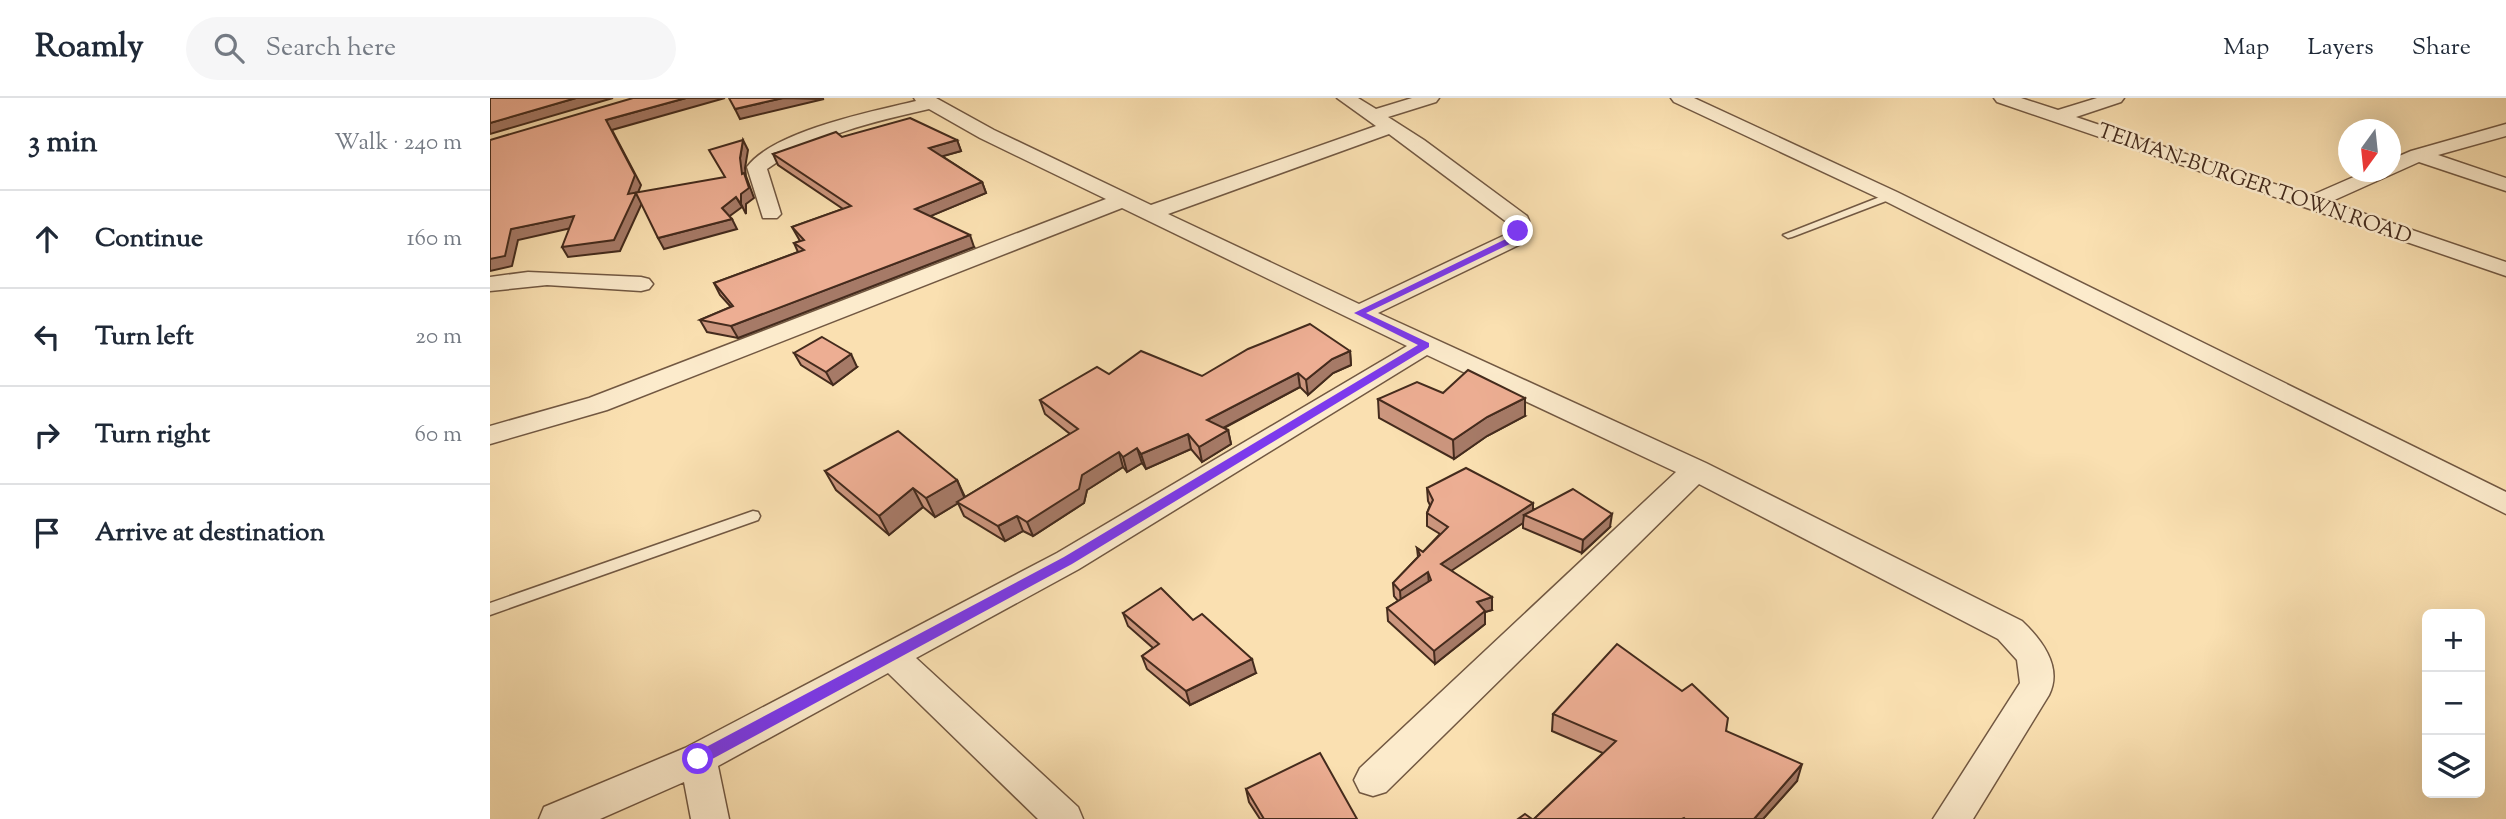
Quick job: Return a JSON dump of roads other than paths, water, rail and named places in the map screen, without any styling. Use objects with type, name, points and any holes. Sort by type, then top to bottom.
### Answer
[{"type":"street","points":[[1346,98],[1382,121],[1519,221],[1518,231],[1513,239],[1358,313]]},
{"type":"street","points":[[1150,213],[1382,121],[1430,98]]},
{"type":"street","points":[[1680,98],[1890,196],[2506,504]]},
{"type":"street","name":"TEIMAN-BURGER TOWN ROAD","points":[[2003,98],[2506,269]]},
{"type":"street","points":[[2059,116],[2115,98]]},
{"type":"street","points":[[770,214],[757,167],[778,150],[850,122],[928,101],[987,134],[1358,313],[1696,470],[2010,630],[2027,647],[2038,665],[2037,685],[1952,819]]},
{"type":"street","points":[[2401,162],[2506,130]]},
{"type":"street","points":[[2418,155],[2506,184]]},
{"type":"street","points":[[2311,202],[2358,182]]},
{"type":"street","points":[[490,435],[598,404],[1123,200]]},
{"type":"street","points":[[490,285],[521,278],[564,278],[641,284]]},
{"type":"street","points":[[558,819],[698,759],[1068,561],[1426,345]]},
{"type":"street","points":[[1373,780],[1696,470]]},
{"type":"street","points":[[892,656],[1064,819]]},
{"type":"street","points":[[698,759],[710,819]]},
{"type":"lane","points":[[1788,235],[1890,196]]},
{"type":"lane","points":[[490,609],[753,516]]}]
